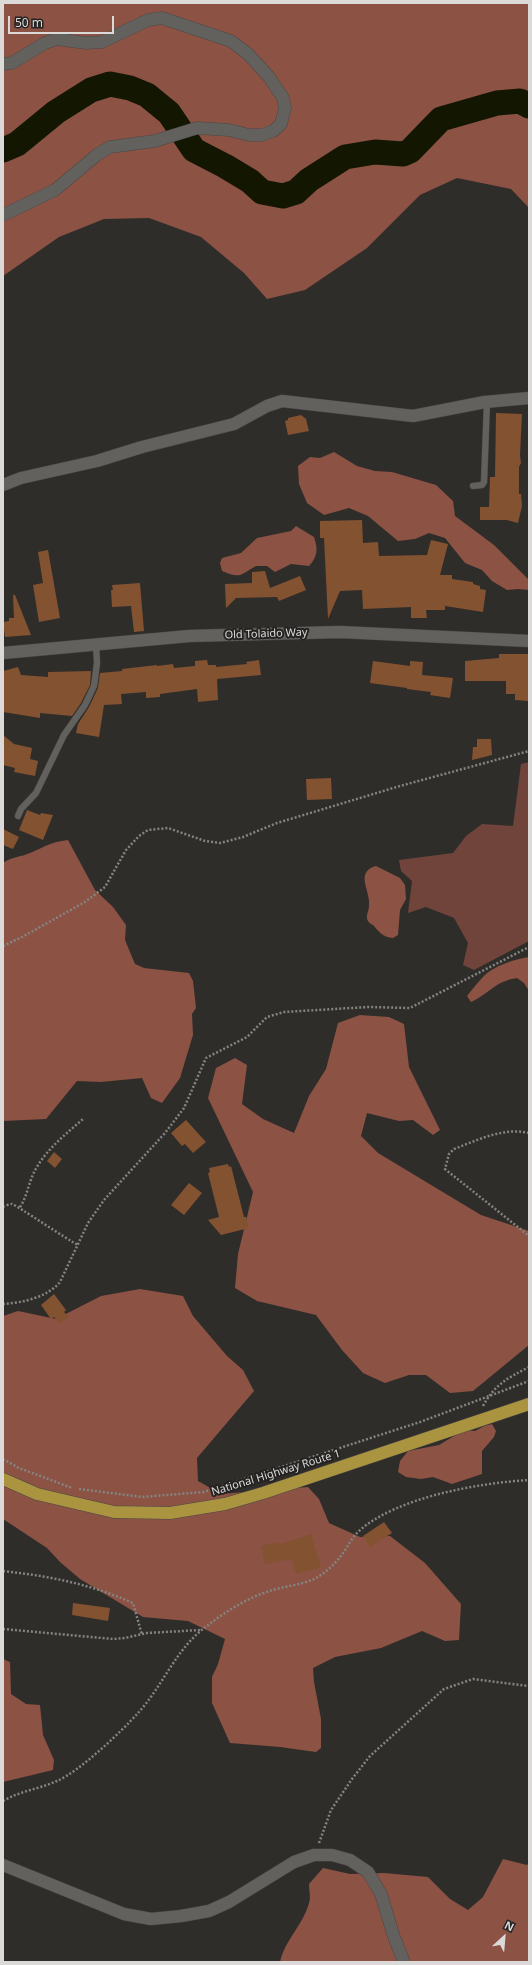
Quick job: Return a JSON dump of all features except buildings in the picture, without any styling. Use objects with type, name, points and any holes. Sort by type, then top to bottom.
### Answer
[{"type":"highway","name":"National Highway Route 1","points":[[3,1479],[37,1494],[106,1510],[170,1513],[238,1500],[529,1404]]},
{"type":"street","points":[[3,64],[12,63],[44,43],[57,39],[86,43],[102,42],[148,20],[162,18],[231,41],[248,54],[269,77],[283,98],[285,108],[281,124],[273,131],[262,134],[249,135],[230,130],[198,128],[155,141],[110,147],[98,154],[55,190],[3,215]]},
{"type":"street","points":[[3,485],[21,478],[97,461],[171,439],[234,424],[267,406],[282,401],[413,416],[487,402],[529,398]]},
{"type":"street","name":"Old Tolaido Way","points":[[3,653],[190,636],[340,632],[529,640]]},
{"type":"street","points":[[3,1865],[124,1914],[151,1919],[209,1911],[229,1902],[294,1862],[314,1855],[332,1855],[350,1860],[368,1872],[381,1894],[394,1937],[404,1962]]},
{"type":"lane","points":[[473,486],[482,485],[484,482],[487,402]]},
{"type":"lane","points":[[18,816],[21,809],[36,793],[64,735],[85,705],[94,686],[97,664],[96,644]]},
{"type":"path","points":[[3,946],[85,902],[105,887],[126,850],[139,836],[148,830],[168,828],[205,841],[220,843],[243,837],[277,823],[400,786],[529,751]]},
{"type":"path","points":[[3,1304],[46,1294],[55,1288],[60,1282],[88,1224],[104,1200],[165,1133],[184,1108],[206,1058],[247,1037],[267,1017],[284,1012],[368,1007],[410,1008],[529,947]]},
{"type":"path","points":[[20,1207],[26,1196],[36,1168],[40,1162],[59,1140],[83,1120]]},
{"type":"path","points":[[529,1134],[514,1131],[499,1133],[454,1149],[449,1154],[445,1169],[529,1236]]},
{"type":"path","points":[[3,1207],[12,1204],[20,1207],[50,1229],[78,1245]]},
{"type":"path","points":[[475,1422],[488,1396],[498,1384],[529,1367]]},
{"type":"path","points":[[3,1459],[19,1468],[75,1489],[142,1497],[204,1492],[420,1422],[529,1381]]},
{"type":"path","points":[[3,1801],[14,1794],[59,1781],[90,1757],[139,1712],[184,1648],[202,1630],[239,1605],[268,1591],[316,1579],[341,1556],[358,1532],[390,1511],[434,1496],[472,1486],[529,1480]]},
{"type":"path","points":[[3,1571],[69,1580],[87,1585],[133,1603],[142,1635]]},
{"type":"path","points":[[3,1629],[113,1639],[202,1630]]},
{"type":"path","points":[[314,1855],[331,1810],[370,1756],[444,1689],[473,1679],[529,1686]]},
{"type":"shaded area","points":[[3,3],[529,3],[529,208],[511,189],[457,178],[420,195],[367,248],[305,290],[267,299],[244,273],[201,237],[149,218],[104,219],[59,237],[3,276]]},
{"type":"shaded area","points":[[334,452],[357,466],[375,471],[392,472],[436,485],[453,501],[455,516],[494,545],[529,580],[529,590],[507,590],[492,581],[482,570],[465,563],[445,538],[429,533],[415,539],[398,541],[368,516],[349,508],[324,515],[307,503],[299,484],[298,466],[310,457],[320,458]]},
{"type":"shaded area","points":[[296,526],[314,537],[316,556],[309,566],[291,564],[275,572],[267,566],[256,566],[240,575],[233,575],[222,571],[220,563],[222,558],[241,553],[257,538],[291,531]]},
{"type":"shaded area","points":[[529,762],[529,941],[474,970],[463,965],[468,943],[454,918],[426,907],[408,913],[412,881],[401,871],[399,860],[453,853],[466,836],[482,824],[513,826],[521,764]]},
{"type":"shaded area","points":[[68,840],[95,890],[113,907],[126,925],[125,940],[135,964],[144,968],[189,973],[193,981],[196,1008],[192,1014],[193,1035],[180,1078],[162,1103],[151,1098],[142,1078],[101,1082],[77,1081],[46,1119],[3,1121],[3,863],[9,859],[27,854],[52,843]]},
{"type":"shaded area","points":[[376,866],[400,878],[405,885],[406,899],[400,910],[398,935],[393,938],[382,934],[367,919],[369,900],[365,877],[369,869]]},
{"type":"shaded area","points":[[529,957],[529,991],[524,983],[517,978],[503,982],[471,1002],[467,996],[487,973],[517,959]]},
{"type":"shaded area","points":[[360,1015],[389,1017],[404,1024],[409,1067],[440,1130],[433,1135],[413,1120],[399,1121],[367,1113],[361,1136],[378,1153],[481,1215],[529,1231],[529,1345],[473,1391],[450,1393],[426,1375],[409,1375],[385,1383],[363,1373],[342,1350],[316,1315],[257,1301],[235,1288],[238,1254],[253,1192],[208,1098],[216,1068],[235,1058],[247,1065],[242,1104],[263,1119],[294,1133],[309,1096],[326,1069],[338,1023]]},
{"type":"shaded area","points":[[140,1289],[183,1296],[193,1316],[227,1356],[243,1370],[254,1391],[197,1458],[198,1481],[221,1494],[308,1487],[319,1499],[329,1523],[360,1537],[390,1536],[425,1563],[461,1604],[459,1640],[445,1641],[422,1631],[381,1648],[335,1657],[313,1668],[321,1719],[321,1748],[316,1752],[280,1747],[230,1743],[212,1703],[212,1677],[218,1664],[225,1639],[188,1621],[143,1617],[80,1579],[60,1562],[47,1548],[3,1519],[3,1316],[18,1311],[56,1319],[101,1296]]},
{"type":"shaded area","points":[[492,1424],[496,1431],[494,1437],[482,1451],[482,1474],[452,1484],[433,1477],[421,1479],[406,1477],[398,1472],[400,1461],[408,1451],[439,1445],[464,1430],[475,1431]]},
{"type":"shaded area","points":[[3,1659],[10,1662],[11,1694],[26,1704],[40,1705],[43,1735],[54,1760],[53,1770],[3,1782]]},
{"type":"shaded area","points":[[503,1859],[527,1865],[529,1863],[529,1962],[280,1962],[282,1954],[303,1918],[309,1903],[309,1884],[323,1868],[350,1874],[384,1873],[428,1877],[450,1899],[468,1910],[483,1897]]},
{"type":"waterway","points":[[3,150],[17,144],[56,112],[91,90],[110,84],[130,88],[147,95],[169,113],[194,150],[250,181],[262,192],[283,196],[296,192],[309,180],[345,157],[375,152],[403,154],[410,151],[441,119],[497,103],[520,101],[529,106]]}]
